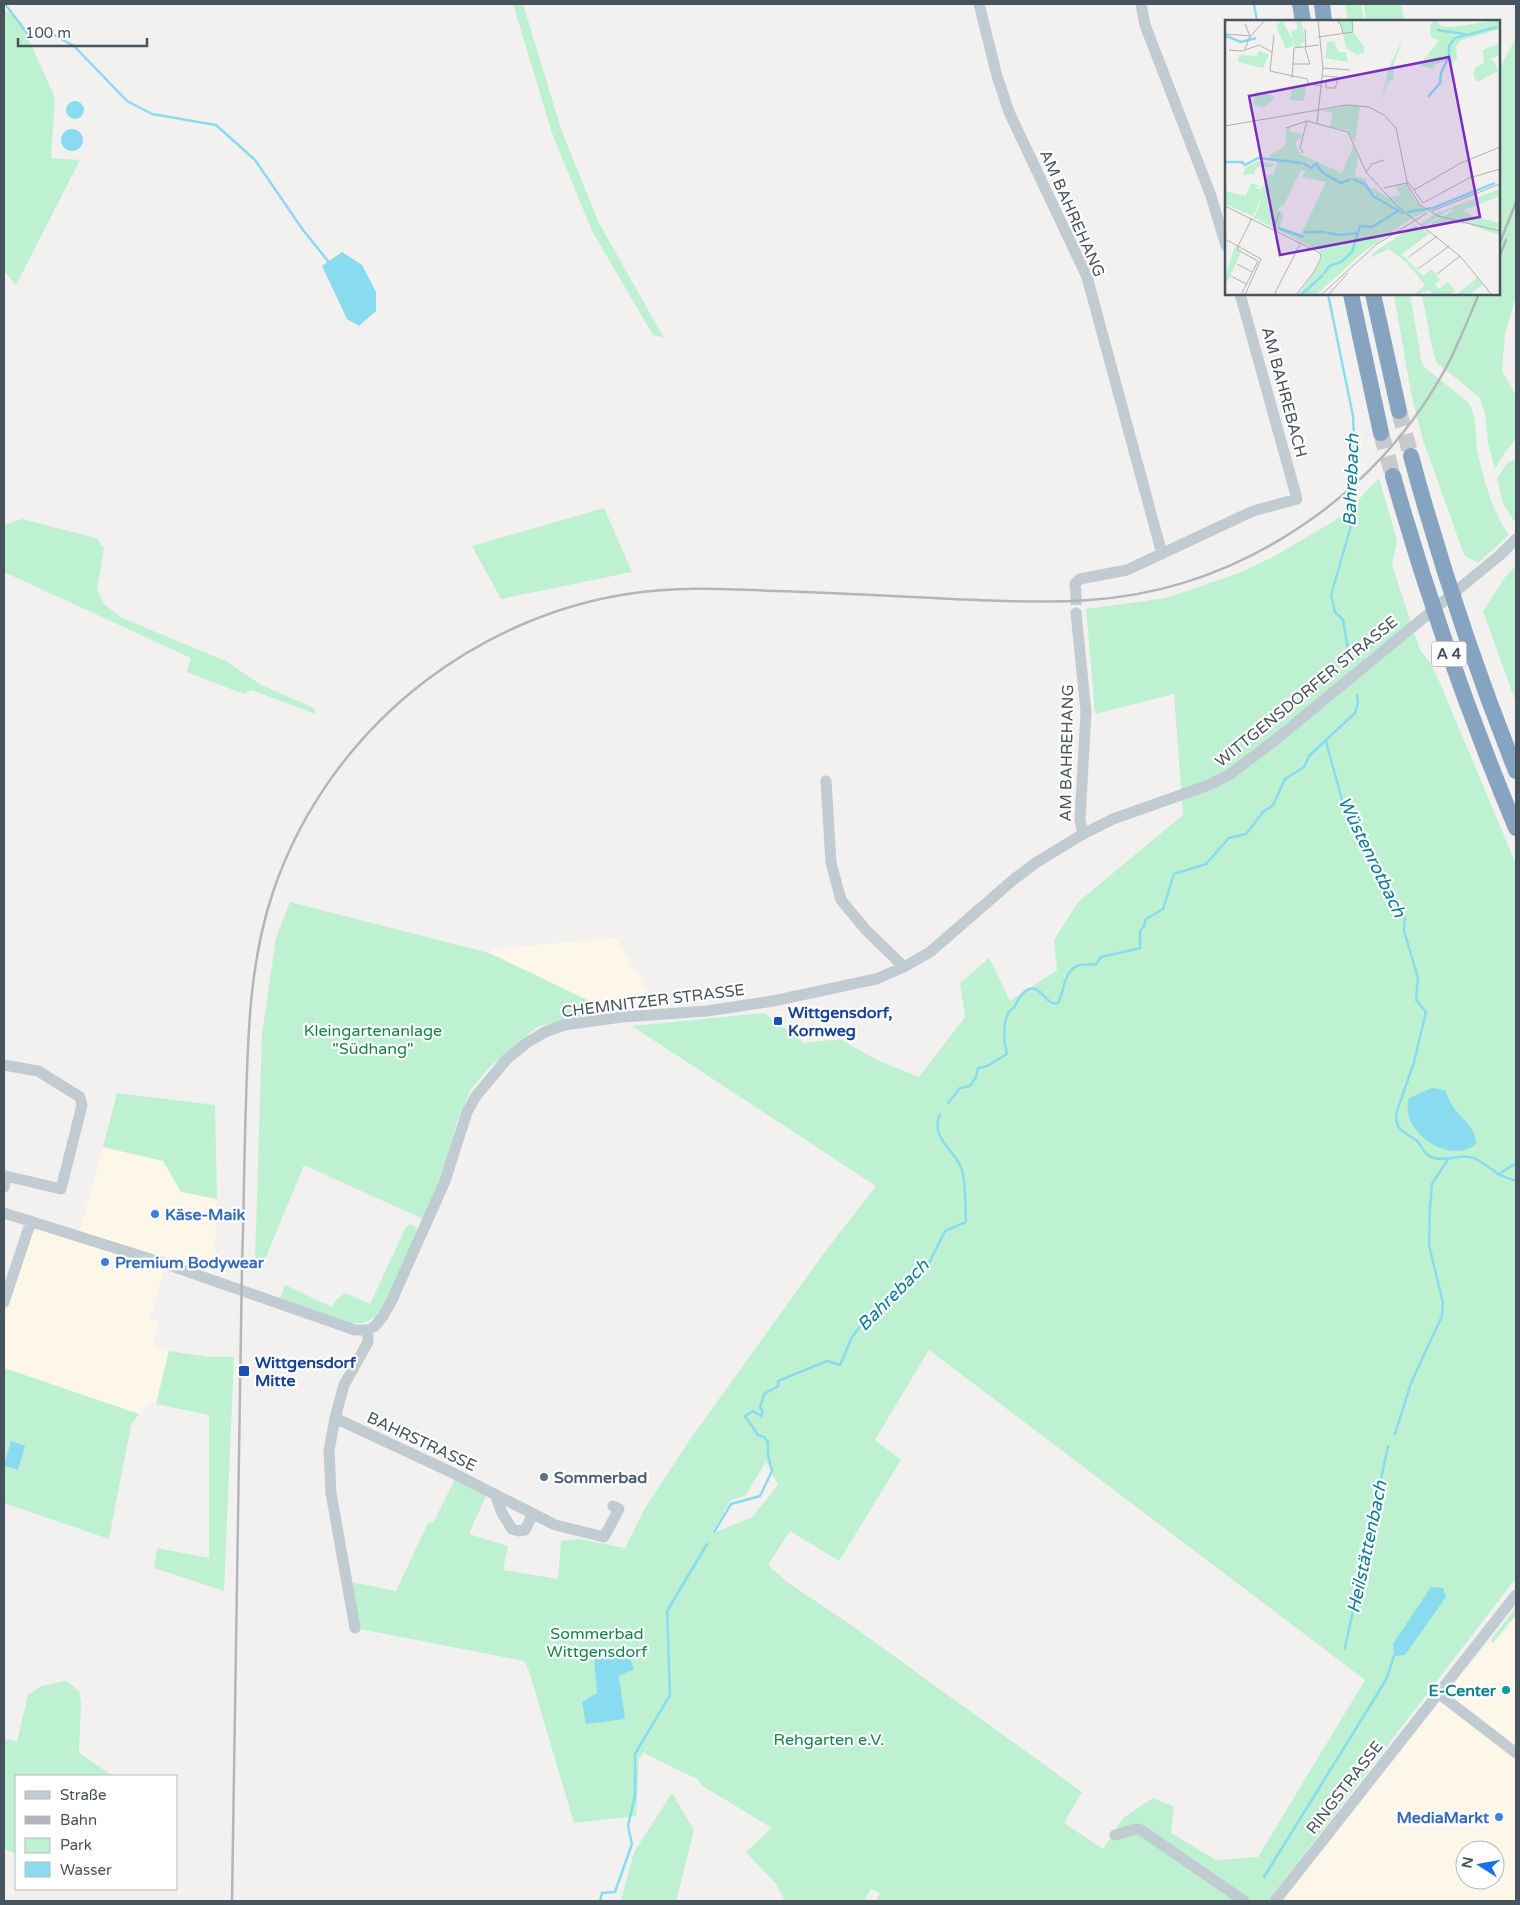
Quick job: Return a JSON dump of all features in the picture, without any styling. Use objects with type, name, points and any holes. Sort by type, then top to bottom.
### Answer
[{"type":"highway","points":[[1300,4],[1303,20]]},
{"type":"highway","points":[[1322,4],[1324,20]]},
{"type":"highway","points":[[1351,295],[1381,433]]},
{"type":"highway","points":[[1372,295],[1399,411]]},
{"type":"highway","name":"A 4","points":[[1411,456],[1458,616],[1516,772]]},
{"type":"highway","name":"A 4","points":[[1393,476],[1442,635],[1483,747],[1516,828]]},
{"type":"street","name":"AM BAHREHANG","points":[[979,4],[1009,112],[1087,277],[1162,554]]},
{"type":"street","points":[[1141,4],[1145,25],[1211,196],[1225,243]]},
{"type":"street","name":"AM BAHREBACH","points":[[1162,554],[1253,511],[1297,500],[1240,295]]},
{"type":"street","name":"WITTGENSDORFER STRASSE","points":[[813,993],[876,979],[904,968],[930,952],[1013,880],[1037,862],[1083,834],[1113,819],[1209,785],[1229,775],[1274,741],[1516,539]]},
{"type":"street","points":[[1076,594],[1075,584],[1080,579],[1127,570],[1162,554]]},
{"type":"street","name":"AM BAHREHANG","points":[[1076,613],[1086,712],[1080,820],[1083,834]]},
{"type":"street","points":[[826,781],[831,863],[841,900],[866,930],[904,968]]},
{"type":"street","name":"CHEMNITZER STRASSE","points":[[368,1330],[375,1326],[383,1316],[408,1267],[445,1181],[467,1112],[476,1096],[507,1059],[528,1042],[545,1032],[570,1024],[622,1017],[707,1011],[813,993]]},
{"type":"street","points":[[4,1065],[38,1071],[80,1097],[82,1104],[61,1189],[6,1176],[4,1186]]},
{"type":"street","points":[[4,1213],[188,1271],[355,1330],[368,1330],[368,1342],[344,1385],[334,1418],[328,1452],[331,1493],[356,1628]]},
{"type":"street","points":[[4,1302],[31,1221]]},
{"type":"street","name":"BAHRSTRASSE","points":[[334,1418],[495,1494],[555,1525],[604,1536],[619,1509],[614,1506]]},
{"type":"street","points":[[495,1494],[508,1525],[515,1531],[525,1530],[533,1514]]},
{"type":"street","name":"RINGSTRASSE","points":[[1275,1901],[1516,1595]]},
{"type":"street","points":[[1438,1693],[1516,1753]]},
{"type":"street","points":[[1115,1835],[1135,1829],[1141,1830],[1244,1901]]},
{"type":"shaded area","points":[[616,938],[655,1004],[608,1010],[489,953],[492,949]]},
{"type":"shaded area","points":[[103,1147],[164,1161],[181,1192],[217,1199],[214,1274],[167,1260],[150,1318],[159,1322],[153,1346],[169,1351],[156,1404],[148,1403],[139,1414],[4,1368],[4,1320],[32,1235],[38,1230],[77,1241]]},
{"type":"shaded area","points":[[1516,1616],[1516,1901],[1283,1901],[1462,1672]]},
{"type":"green space","points":[[513,4],[523,4],[562,132],[599,223],[664,338],[653,335],[592,231],[552,133]]},
{"type":"green space","points":[[1345,4],[1361,4],[1364,20],[1348,20]]},
{"type":"green space","points":[[1364,4],[1401,4],[1405,20],[1366,20]]},
{"type":"green space","points":[[4,9],[21,22],[55,98],[51,158],[80,160],[16,285],[4,271]]},
{"type":"green space","points":[[1516,38],[1516,295],[1505,334],[1502,370],[1516,396],[1516,439],[1505,452],[1495,469],[1488,443],[1485,412],[1479,397],[1436,362],[1422,295],[1500,295],[1500,67]]},
{"type":"green space","points":[[1394,295],[1410,295],[1422,364],[1462,397],[1473,412],[1477,449],[1485,482],[1493,505],[1509,535],[1478,563],[1464,555],[1423,440],[1411,393]]},
{"type":"green space","points":[[1516,460],[1516,524],[1503,504],[1497,478],[1508,462]]},
{"type":"green space","points":[[1379,478],[1397,540],[1392,565],[1420,650],[1431,664],[1440,683],[1516,864],[1516,1578],[1268,1901],[876,1901],[880,1893],[871,1889],[864,1901],[785,1901],[776,1884],[746,1852],[772,1828],[701,1785],[699,1780],[644,1753],[650,1743],[639,1759],[636,1816],[574,1823],[529,1671],[524,1661],[355,1628],[347,1581],[396,1591],[428,1523],[433,1523],[457,1475],[488,1491],[469,1534],[508,1546],[503,1570],[558,1579],[561,1541],[579,1539],[625,1548],[645,1508],[691,1438],[827,1249],[876,1186],[632,1026],[764,1013],[804,1043],[840,1039],[879,1061],[919,1077],[965,1017],[960,983],[989,958],[1010,1001],[1057,970],[1054,940],[1078,902],[1183,815],[1174,694],[1095,714],[1086,609],[1166,598],[1239,573],[1273,557],[1344,515]],"holes":[[[929,1350],[1365,1680],[1258,1857],[1216,1860],[1171,1833],[1174,1807],[1153,1798],[1123,1818],[1103,1849],[1064,1823],[1082,1792],[851,1625],[787,1582],[768,1565],[790,1531],[839,1561],[901,1460],[875,1440]],[[766,1461],[778,1485],[752,1517],[711,1534],[730,1501],[746,1495]]]},
{"type":"green space","points":[[604,508],[632,572],[501,599],[472,546]]},
{"type":"green space","points":[[22,519],[96,538],[104,548],[97,589],[104,604],[122,618],[226,661],[261,685],[314,708],[316,714],[251,690],[244,694],[187,672],[191,658],[4,572],[4,525]]},
{"type":"green space","points":[[1516,566],[1516,703],[1483,611],[1505,577]]},
{"type":"green space","name":"Kleingartenanlage \"Südhang\"","points":[[290,902],[489,953],[608,1010],[537,1027],[490,1067],[471,1089],[457,1121],[443,1173],[423,1219],[304,1165],[264,1262],[255,1261],[262,1034],[276,938]]},
{"type":"green space","points":[[117,1093],[215,1105],[217,1199],[181,1192],[163,1161],[103,1147]]},
{"type":"green space","points":[[410,1224],[418,1228],[404,1264],[385,1304],[370,1320],[359,1323],[348,1322],[280,1298],[285,1285],[332,1307],[335,1301],[345,1293],[370,1304],[406,1227]]},
{"type":"green space","points":[[169,1351],[209,1357],[234,1357],[224,1591],[154,1568],[157,1548],[209,1558],[209,1415],[156,1404]]},
{"type":"green space","points":[[4,1368],[139,1414],[131,1425],[109,1539],[4,1503]]},
{"type":"green space","points":[[1516,1607],[1516,1615],[1493,1643],[1491,1640]]},
{"type":"green space","points":[[66,1681],[79,1691],[81,1701],[79,1753],[112,1775],[15,1775],[15,1854],[4,1849],[4,1739],[17,1741],[28,1695],[41,1686]]},
{"type":"green space","points":[[672,1793],[694,1830],[676,1901],[621,1901],[634,1852]]},
{"type":"water","points":[[71,101],[79,101],[84,106],[82,117],[71,119],[66,114],[66,106]]},
{"type":"water","points":[[72,129],[80,132],[83,140],[80,148],[72,151],[64,148],[61,140],[64,132]]},
{"type":"water","points":[[342,252],[362,265],[376,292],[376,311],[359,326],[347,319],[322,266]]},
{"type":"water","points":[[1432,1088],[1445,1090],[1453,1106],[1474,1133],[1476,1144],[1465,1150],[1453,1151],[1440,1148],[1429,1142],[1419,1133],[1411,1122],[1408,1110],[1409,1098]]},
{"type":"water","points":[[11,1441],[25,1446],[18,1470],[4,1466]]},
{"type":"water","points":[[1431,1587],[1443,1588],[1446,1597],[1405,1655],[1394,1656],[1393,1644]]},
{"type":"water","points":[[629,1656],[634,1669],[619,1676],[625,1719],[586,1724],[582,1702],[597,1693],[594,1659]]},
{"type":"waterway","points":[[5,4],[30,37],[54,35],[74,46],[127,101],[152,114],[216,125],[255,160],[303,230],[328,261]]},
{"type":"waterway","name":"Bahrebach","points":[[1254,4],[1257,20]]},
{"type":"waterway","name":"Bahrebach","points":[[1328,295],[1353,416],[1354,435],[1348,476],[1351,526],[1331,595],[1335,612],[1343,620],[1350,662]]},
{"type":"waterway","name":"Bahrebach","points":[[948,1103],[960,1088],[970,1086],[976,1077],[978,1068],[987,1066],[1007,1054],[1004,1039],[1005,1022],[1009,1012],[1024,993],[1029,989],[1037,990],[1050,1002],[1058,1003],[1067,976],[1074,968],[1080,965],[1096,964],[1101,957],[1140,948],[1140,931],[1146,919],[1163,909],[1174,874],[1206,864],[1229,838],[1246,834],[1263,812],[1273,805],[1285,779],[1304,767],[1309,756],[1355,713],[1358,703],[1357,695]]},
{"type":"waterway","name":"Wüstenrotbach","points":[[1326,742],[1342,799],[1405,917],[1404,931],[1418,978],[1416,1000],[1426,1012],[1414,1062],[1396,1114],[1398,1125],[1402,1131],[1414,1138],[1426,1154],[1431,1157],[1439,1159],[1471,1157],[1482,1162],[1498,1174],[1516,1181]]},
{"type":"waterway","name":"Bahrebach","points":[[714,1532],[731,1504],[760,1496],[772,1471],[768,1455],[768,1442],[764,1437],[758,1435],[745,1416],[753,1411],[761,1416],[763,1412],[760,1408],[764,1394],[778,1386],[778,1381],[827,1361],[840,1365],[852,1337],[868,1316],[886,1305],[929,1263],[945,1231],[966,1222],[965,1188],[962,1170],[938,1131],[940,1114]]},
{"type":"waterway","name":"Heilstättenbach","points":[[1395,1434],[1411,1383],[1442,1316],[1443,1303],[1429,1245],[1430,1206],[1432,1184],[1448,1159]]},
{"type":"waterway","points":[[1499,1174],[1516,1163]]},
{"type":"waterway","name":"Heilstättenbach","points":[[1345,1648],[1388,1446]]},
{"type":"waterway","name":"Bahrebach","points":[[600,1901],[602,1893],[615,1892],[632,1844],[628,1826],[635,1795],[635,1754],[670,1695],[667,1611],[707,1544]]},
{"type":"waterway","points":[[1264,1877],[1386,1680],[1394,1656]]},
{"type":"tunnel","points":[[1399,411],[1411,456]]},
{"type":"tunnel","points":[[1381,433],[1393,476]]},
{"type":"tunnel","points":[[1076,594],[1076,613]]},
{"type":"railway","points":[[1500,242],[1516,202]]},
{"type":"railway","points":[[1500,255],[1506,240]]},
{"type":"railway","points":[[232,1901],[242,1264],[249,1022],[259,944],[273,892],[285,861],[315,803],[353,750],[399,703],[424,682],[470,651],[520,625],[573,606],[600,599],[647,591],[702,589],[1038,602],[1072,601],[1117,597],[1173,586],[1226,567],[1276,542],[1323,511],[1345,493],[1385,454],[1403,433],[1435,387],[1453,354],[1479,295]]},
{"type":"place","name":"Wittgensdorf, Kornweg","points":[[778,1021]]},
{"type":"place","name":"Käse-Maik","points":[[155,1214]]},
{"type":"place","name":"Premium Bodywear","points":[[105,1262]]},
{"type":"place","name":"Wittgensdorf Mitte","points":[[244,1371]]},
{"type":"place","name":"Sommerbad","points":[[544,1477]]},
{"type":"place","name":"E-Center","points":[[1506,1690]]},
{"type":"place","name":"MediaMarkt","points":[[1499,1817]]},
{"type":"park label","name":"Sommerbad Wittgensdorf","points":[[597,1642]]},
{"type":"park label","name":"Rehgarten e.V.","points":[[829,1739]]}]
